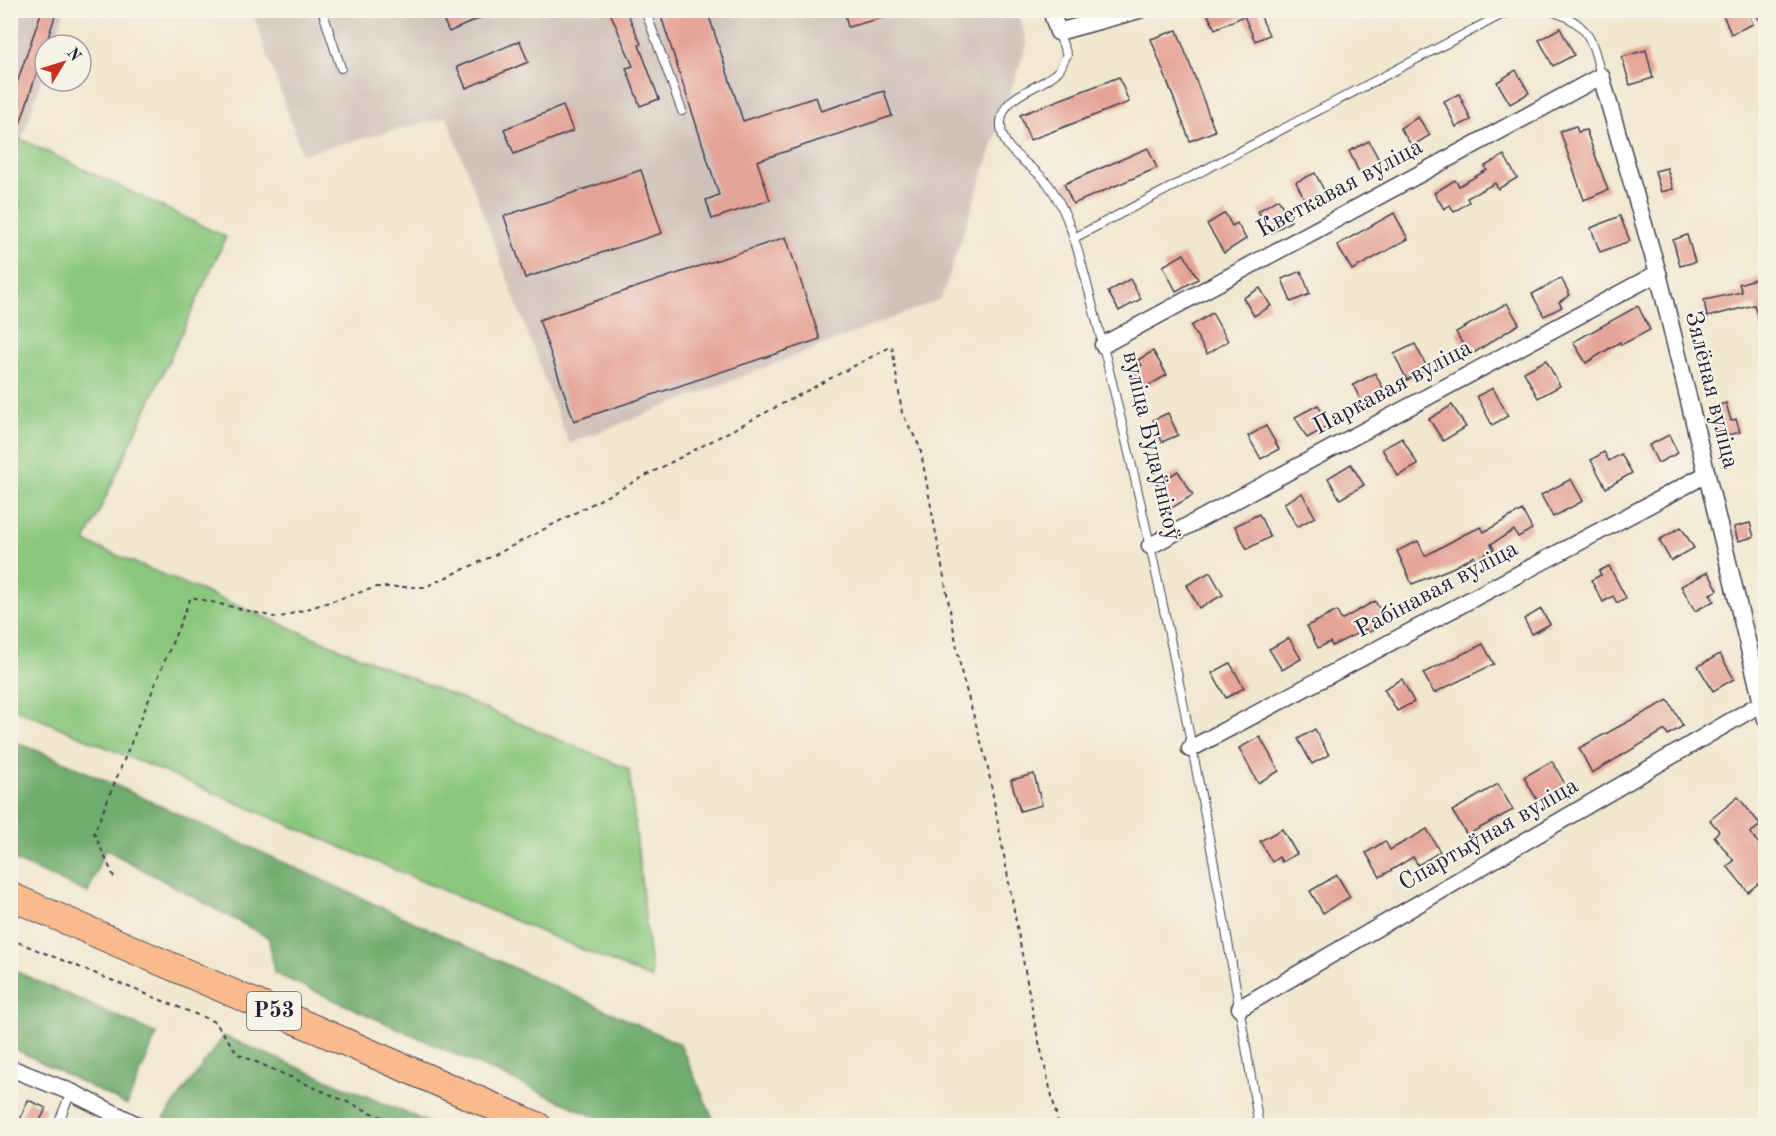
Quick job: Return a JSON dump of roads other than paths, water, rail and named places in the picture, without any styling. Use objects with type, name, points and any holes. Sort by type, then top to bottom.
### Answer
[{"type":"main road","name":"Р53","points":[[10,896],[538,1125]]},
{"type":"street","points":[[1051,10],[1058,32],[1139,10]]},
{"type":"street","name":"Зялёная вуліца","points":[[1601,76],[1658,273],[1764,711]]},
{"type":"street","name":"Кветкавая вуліца","points":[[1103,345],[1601,76]]},
{"type":"street","name":"Паркавая вуліца","points":[[1150,546],[1658,273]]},
{"type":"street","name":"Рабінавая вуліца","points":[[1190,749],[1707,474]]},
{"type":"street","name":"Спартыўная вуліца","points":[[1240,1008],[1764,711]]},
{"type":"street","points":[[10,1068],[71,1092],[139,1125]]},
{"type":"lane","points":[[322,10],[341,68]]},
{"type":"lane","points":[[645,10],[682,111]]},
{"type":"lane","points":[[1074,238],[1499,16],[1516,10]]},
{"type":"lane","points":[[1547,10],[1579,24],[1593,39],[1601,76]]},
{"type":"lane","name":"вуліца Будаўнікоў","points":[[1058,32],[1067,55],[1058,71],[1007,104],[1000,123],[1009,148],[1047,183],[1074,238],[1103,345],[1150,546],[1240,1008],[1259,1125]]},
{"type":"lane","points":[[57,1125],[71,1092]]}]
